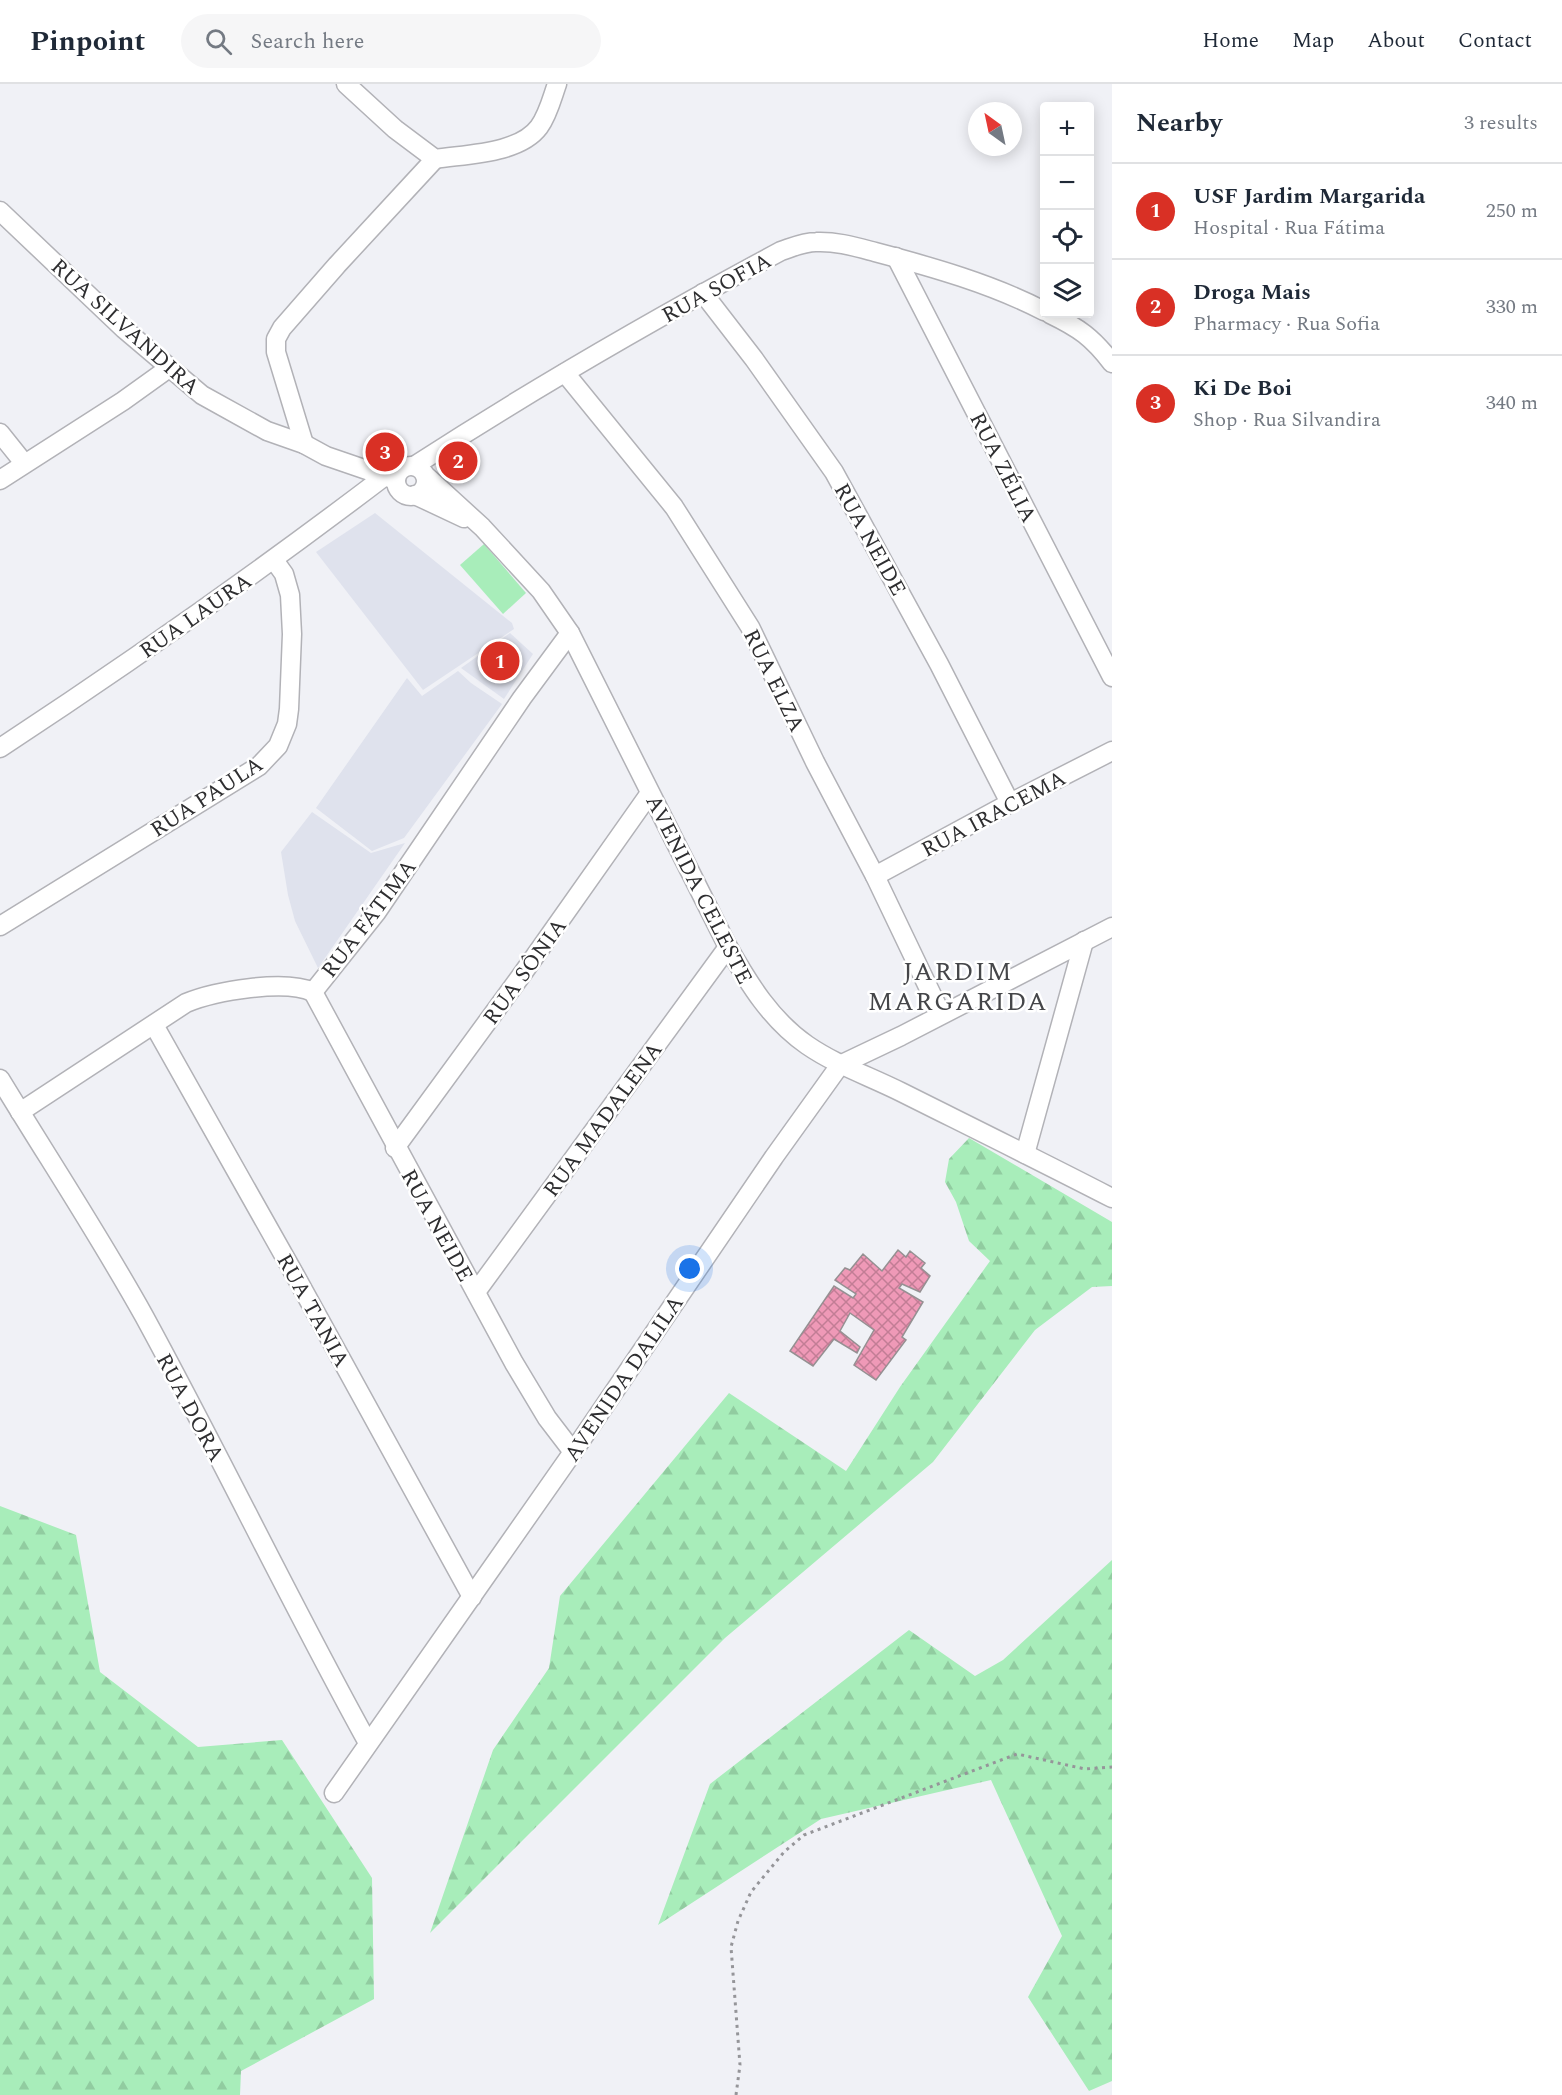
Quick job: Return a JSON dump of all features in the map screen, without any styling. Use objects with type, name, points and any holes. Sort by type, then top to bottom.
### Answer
[{"type":"street","points":[[346,84],[395,129],[435,159]]},
{"type":"street","points":[[304,444],[276,352],[276,339],[282,328],[435,159],[491,151],[528,139],[539,126],[557,84]]},
{"type":"street","name":"RUA SILVANDIRA","points":[[0,211],[124,329],[202,395],[267,431],[304,444],[326,456],[390,478]]},
{"type":"street","name":"RUA SOFIA","points":[[420,470],[493,415],[703,293],[781,251],[803,243],[818,241],[840,243],[896,257],[972,280],[1040,308]]},
{"type":"street","name":"RUA ZÉLIA","points":[[896,257],[1112,677]]},
{"type":"street","name":"RUA NEIDE","points":[[703,293],[754,359],[834,472],[939,664],[1010,803]]},
{"type":"street","points":[[1058,318],[1077,327],[1097,343],[1112,363]]},
{"type":"street","points":[[0,480],[170,368]]},
{"type":"street","name":"RUA ELZA","points":[[565,373],[674,507],[750,627],[942,1014]]},
{"type":"street","points":[[0,433],[24,463]]},
{"type":"street","points":[[404,467],[420,470],[426,485],[416,495],[402,493],[390,478],[404,467]]},
{"type":"street","name":"AVENIDA CELESTE","points":[[420,470],[482,527],[542,591],[570,633],[728,947],[754,993],[778,1020],[806,1045],[840,1065],[891,1087],[1112,1198]]},
{"type":"street","name":"RUA LAURA","points":[[0,748],[86,691],[390,478]]},
{"type":"street","name":"AVENIDA CELESTE","points":[[416,495],[482,527]]},
{"type":"street","name":"RUA PAULA","points":[[0,926],[259,766],[278,746],[287,724],[292,634],[290,595],[284,574],[274,560]]},
{"type":"street","name":"RUA FÁTIMA","points":[[20,1112],[186,1003],[206,995],[249,988],[302,987],[313,992],[376,913],[522,698],[570,633]]},
{"type":"street","name":"RUA IRACEMA","points":[[875,876],[1112,751]]},
{"type":"street","name":"RUA SÔNIA","points":[[395,1148],[524,973],[650,793]]},
{"type":"street","name":"AVENIDA DALILA","points":[[334,1793],[840,1065],[1112,927]]},
{"type":"street","points":[[1025,1154],[1084,941]]},
{"type":"street","name":"RUA MADALENA","points":[[476,1292],[728,947]]},
{"type":"street","name":"RUA NEIDE","points":[[313,992],[395,1148],[534,1397],[573,1452]]},
{"type":"street","name":"RUA TANIA","points":[[154,1025],[472,1597]]},
{"type":"street","name":"RUA DORA","points":[[0,1079],[88,1220],[144,1316],[320,1657],[368,1743]]},
{"type":"path","points":[[736,2095],[740,2066],[731,1947],[738,1921],[751,1892],[784,1852],[804,1835],[1017,1754],[1085,1769],[1112,1767]]},
{"type":"shaded area","points":[[375,513],[512,623],[514,629],[423,690],[316,552]]},
{"type":"shaded area","points":[[510,633],[533,654],[504,699],[461,668]]},
{"type":"shaded area","points":[[458,671],[471,683],[502,704],[404,838],[372,851],[316,808],[407,678],[422,696]]},
{"type":"shaded area","points":[[312,812],[371,853],[405,843],[318,968],[295,921],[281,852]]},
{"type":"green space","points":[[484,544],[526,593],[503,614],[460,565]]},
{"type":"green space","points":[[969,1138],[1112,1222],[1112,1286],[1092,1287],[1035,1330],[933,1462],[725,1638],[430,1933],[493,1750],[549,1668],[560,1596],[729,1393],[846,1471],[900,1387],[990,1261],[969,1241],[956,1202],[945,1182],[949,1159]]},
{"type":"green space","points":[[0,1506],[76,1535],[100,1672],[198,1747],[282,1740],[372,1878],[374,1999],[241,2071],[240,2095],[0,2095]]},
{"type":"green space","points":[[1112,1560],[1112,2081],[1089,2091],[1028,1997],[1062,1936],[991,1780],[821,1819],[658,1925],[710,1784],[909,1630],[975,1676],[1003,1660]]},
{"type":"building","points":[[898,1250],[906,1257],[910,1251],[925,1263],[921,1268],[930,1276],[920,1292],[902,1284],[899,1288],[923,1302],[902,1337],[906,1340],[876,1380],[854,1365],[874,1330],[850,1313],[840,1331],[860,1347],[857,1353],[834,1339],[813,1366],[790,1351],[834,1286],[853,1298],[856,1294],[835,1280],[845,1268],[850,1270],[863,1254],[882,1271]]},
{"type":"place","name":"Ki De Boi","points":[[385,452]]},
{"type":"place","name":"Droga Mais","points":[[458,461]]},
{"type":"place","name":"USF Jardim Margarida","points":[[500,661]]},
{"type":"district","name":"JARDIM MARGARIDA","points":[[958,986]]}]
